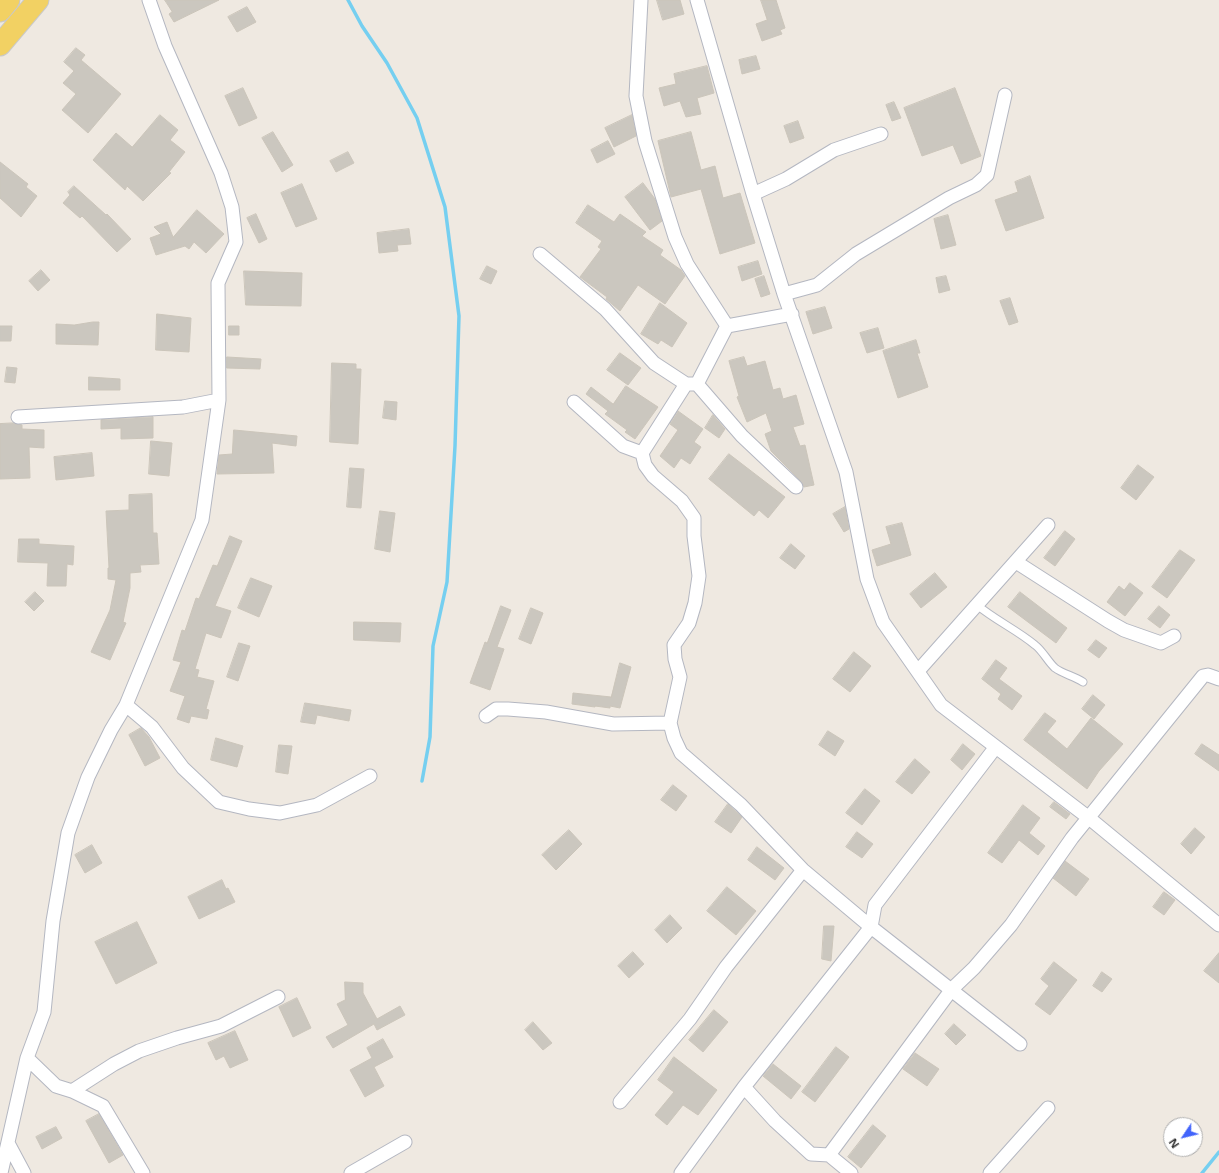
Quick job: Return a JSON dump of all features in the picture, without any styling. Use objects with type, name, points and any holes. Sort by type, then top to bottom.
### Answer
[{"type":"main road","points":[[0,11],[9,0]]},
{"type":"main road","points":[[0,45],[38,0]]},
{"type":"street","points":[[1,1173],[27,1058],[44,1012],[53,921],[68,833],[88,777],[111,730],[126,705],[202,520],[219,400],[218,283],[236,242],[232,207],[221,173],[164,46],[149,0]]},
{"type":"street","points":[[641,0],[636,96],[645,141],[675,237],[687,264],[727,326]]},
{"type":"street","points":[[696,0],[752,194],[784,294],[846,472],[867,580],[882,622],[941,705],[995,748],[1089,818],[1219,925]]},
{"type":"street","points":[[784,294],[817,285],[856,254],[949,198],[976,185],[987,176],[1005,95]]},
{"type":"street","points":[[752,194],[786,179],[834,150],[881,134]]},
{"type":"street","points":[[540,254],[605,309],[654,363],[691,384],[742,436],[796,487]]},
{"type":"street","points":[[792,314],[727,326],[691,384],[642,452],[645,465],[653,476],[682,501],[694,518],[694,536],[699,576],[695,603],[689,622],[674,645],[675,659],[680,677],[670,723],[674,738],[681,753],[687,760],[741,805],[803,870],[871,927],[952,989],[1020,1044]]},
{"type":"street","points":[[18,417],[183,407],[219,400]]},
{"type":"street","points":[[574,402],[623,446],[642,452]]},
{"type":"street","points":[[918,671],[1048,525]]},
{"type":"street","points":[[1016,562],[1124,630],[1161,643],[1174,636]]},
{"type":"street","points":[[829,1154],[952,989],[974,968],[1011,925],[1072,838],[1203,676],[1208,675],[1219,678]]},
{"type":"street","points":[[126,705],[152,727],[183,768],[219,802],[250,809],[280,813],[317,805],[370,776]]},
{"type":"street","points":[[486,716],[496,709],[508,709],[546,712],[613,724],[670,723]]},
{"type":"street","points":[[681,1173],[744,1087],[871,927],[875,905],[995,748]]},
{"type":"street","points":[[620,1102],[690,1019],[726,967],[803,870]]},
{"type":"street","points":[[72,1091],[114,1064],[139,1051],[177,1038],[221,1026],[278,997]]},
{"type":"street","points":[[27,1058],[56,1086],[72,1091],[104,1106],[144,1173]]},
{"type":"street","points":[[744,1087],[775,1121],[811,1154],[829,1154],[851,1173]]},
{"type":"street","points":[[990,1173],[1048,1108]]},
{"type":"street","points":[[351,1173],[405,1142]]},
{"type":"street","points":[[8,1143],[24,1173]]},
{"type":"lane","points":[[977,605],[990,616],[1037,646],[1056,668],[1083,682]]},
{"type":"building","points":[[165,0],[219,0],[174,22],[169,14],[172,12]]},
{"type":"building","points":[[657,0],[680,0],[684,14],[663,20]]},
{"type":"building","points":[[761,0],[776,0],[785,28],[780,30],[782,34],[762,41],[756,24],[767,20]]},
{"type":"building","points":[[247,7],[256,22],[237,32],[228,17]]},
{"type":"building","points":[[76,48],[85,55],[81,60],[121,94],[88,133],[62,110],[76,94],[63,83],[74,71],[64,62]]},
{"type":"building","points":[[756,56],[760,69],[742,74],[739,60]]},
{"type":"building","points":[[707,66],[714,93],[697,98],[701,114],[686,117],[680,101],[664,106],[659,88],[676,84],[674,74]]},
{"type":"building","points":[[243,88],[257,118],[239,126],[225,96]]},
{"type":"building","points":[[955,88],[981,156],[961,164],[953,145],[922,156],[904,108]]},
{"type":"building","points":[[894,102],[901,118],[892,121],[886,105]]},
{"type":"building","points":[[160,115],[178,130],[170,140],[185,152],[169,172],[171,173],[143,201],[127,186],[125,190],[93,160],[116,133],[132,147]]},
{"type":"building","points":[[632,115],[636,136],[614,147],[605,128]]},
{"type":"building","points":[[798,121],[804,138],[790,143],[784,126]]},
{"type":"building","points":[[273,132],[293,165],[282,172],[262,138]]},
{"type":"building","points":[[691,132],[701,170],[715,166],[723,198],[740,193],[755,243],[720,254],[701,189],[671,197],[658,141]]},
{"type":"building","points":[[608,141],[615,154],[597,163],[591,150]]},
{"type":"building","points":[[348,152],[354,163],[336,172],[330,161]]},
{"type":"building","points":[[0,162],[28,184],[26,187],[37,196],[21,217],[0,198]]},
{"type":"building","points":[[1030,176],[1044,218],[1006,231],[995,200],[1018,192],[1015,182]]},
{"type":"building","points":[[643,183],[655,199],[662,221],[650,230],[625,197]]},
{"type":"building","points":[[302,184],[317,219],[296,227],[281,193]]},
{"type":"building","points":[[74,186],[106,215],[107,214],[131,239],[117,252],[82,216],[80,218],[63,203],[70,195],[68,192]]},
{"type":"building","points":[[588,205],[614,222],[620,214],[646,232],[642,236],[663,250],[660,255],[681,270],[685,276],[665,304],[638,285],[620,311],[606,299],[607,297],[580,277],[601,249],[598,247],[602,241],[576,223]]},
{"type":"building","points":[[197,210],[224,234],[206,253],[194,242],[189,249],[185,246],[156,255],[150,238],[161,234],[154,227],[167,222],[173,237]]},
{"type":"building","points":[[256,214],[267,239],[259,243],[247,218]]},
{"type":"building","points":[[948,215],[956,245],[941,249],[934,219]]},
{"type":"building","points":[[409,229],[411,244],[397,245],[398,251],[379,253],[377,233]]},
{"type":"building","points":[[758,261],[762,274],[742,281],[738,267]]},
{"type":"building","points":[[487,266],[497,271],[491,284],[480,279]]},
{"type":"building","points":[[41,270],[50,280],[38,291],[29,281]]},
{"type":"building","points":[[244,271],[302,273],[301,306],[246,305]]},
{"type":"building","points":[[764,276],[770,294],[761,297],[755,279]]},
{"type":"building","points":[[946,276],[950,290],[939,293],[936,278]]},
{"type":"building","points":[[1010,298],[1018,322],[1009,325],[1000,301]]},
{"type":"building","points":[[660,303],[687,323],[672,347],[661,340],[658,344],[641,334]]},
{"type":"building","points":[[825,307],[832,328],[813,334],[806,312]]},
{"type":"building","points":[[157,314],[191,318],[189,352],[156,350]]},
{"type":"building","points":[[99,322],[98,345],[56,344],[56,324],[74,325]]},
{"type":"building","points":[[0,326],[12,326],[11,341],[0,341]]},
{"type":"building","points":[[229,326],[239,326],[239,335],[229,335]]},
{"type":"building","points":[[878,328],[884,348],[867,353],[860,333]]},
{"type":"building","points":[[916,340],[920,353],[917,353],[928,387],[898,398],[883,351]]},
{"type":"building","points":[[620,353],[641,368],[628,385],[607,370]]},
{"type":"building","points":[[227,357],[261,359],[260,369],[227,368]]},
{"type":"building","points":[[744,357],[747,366],[765,361],[773,390],[780,388],[783,399],[796,395],[804,424],[793,427],[800,446],[805,445],[814,485],[804,487],[801,481],[771,451],[765,434],[772,431],[766,413],[747,422],[737,397],[739,396],[729,361]]},
{"type":"building","points":[[332,363],[356,364],[356,369],[361,369],[358,444],[330,442]]},
{"type":"building","points":[[7,367],[17,368],[15,383],[5,382]]},
{"type":"building","points":[[89,377],[120,379],[120,390],[89,390]]},
{"type":"building","points":[[626,386],[658,407],[635,439],[625,432],[627,430],[605,414],[608,411],[586,394],[591,387],[613,404]]},
{"type":"building","points":[[385,401],[397,402],[396,420],[383,418]]},
{"type":"building","points":[[678,411],[703,429],[694,442],[701,447],[690,464],[681,458],[674,468],[660,456],[678,430],[670,424]]},
{"type":"building","points":[[713,415],[725,429],[719,438],[705,428]]},
{"type":"building","points":[[153,417],[153,438],[121,439],[121,428],[101,429],[101,420]]},
{"type":"building","points":[[13,423],[22,425],[22,429],[44,430],[44,448],[29,447],[30,478],[0,479],[0,424]]},
{"type":"building","points":[[234,430],[297,436],[296,446],[272,443],[274,473],[217,474],[219,455],[232,454]]},
{"type":"building","points":[[151,441],[172,443],[169,476],[149,474]]},
{"type":"building","points":[[92,453],[94,476],[56,480],[54,457]]},
{"type":"building","points":[[729,454],[785,497],[768,518],[759,510],[754,516],[709,479]]},
{"type":"building","points":[[1138,465],[1154,477],[1136,500],[1121,488]]},
{"type":"building","points":[[350,468],[364,469],[361,508],[347,507]]},
{"type":"building","points":[[152,494],[153,533],[157,533],[159,564],[140,565],[141,572],[130,573],[130,588],[123,622],[126,623],[110,660],[91,652],[110,610],[116,580],[108,579],[109,568],[106,511],[129,510],[129,495]]},
{"type":"building","points":[[845,507],[849,529],[844,532],[833,514]]},
{"type":"building","points":[[380,511],[395,513],[390,552],[375,549]]},
{"type":"building","points":[[902,523],[911,555],[877,566],[872,550],[891,544],[886,527]]},
{"type":"building","points":[[1065,531],[1075,539],[1055,566],[1044,558]]},
{"type":"building","points":[[230,536],[242,541],[215,606],[231,611],[221,638],[206,633],[195,669],[199,670],[197,677],[214,681],[206,709],[209,710],[207,719],[191,716],[189,723],[177,719],[185,696],[170,691],[181,662],[173,660],[182,630],[185,631],[196,598],[199,599],[213,565],[217,566]]},
{"type":"building","points":[[19,539],[39,539],[39,544],[74,546],[73,565],[67,564],[66,586],[47,586],[48,563],[18,562]]},
{"type":"building","points":[[791,544],[805,556],[795,569],[780,558]]},
{"type":"building","points":[[1180,550],[1195,560],[1167,598],[1152,587]]},
{"type":"building","points":[[935,573],[947,587],[921,608],[910,594]]},
{"type":"building","points":[[251,578],[272,586],[259,617],[238,608]]},
{"type":"building","points":[[1130,583],[1143,593],[1125,616],[1107,602],[1119,586],[1124,590]]},
{"type":"building","points":[[35,592],[44,601],[34,611],[25,602]]},
{"type":"building","points":[[1020,592],[1067,628],[1056,643],[1008,607]]},
{"type":"building","points":[[501,606],[511,610],[497,647],[504,649],[490,690],[470,683],[485,642],[487,643]]},
{"type":"building","points":[[1159,606],[1170,615],[1160,628],[1148,619]]},
{"type":"building","points":[[531,608],[543,613],[531,644],[519,639]]},
{"type":"building","points":[[354,622],[401,623],[400,642],[354,640]]},
{"type":"building","points":[[1096,640],[1107,648],[1099,658],[1088,650]]},
{"type":"building","points":[[239,643],[250,646],[238,681],[227,677]]},
{"type":"building","points":[[854,652],[871,666],[850,692],[833,679]]},
{"type":"building","points":[[996,660],[1007,668],[999,679],[1022,696],[1012,710],[998,699],[1001,694],[982,679]]},
{"type":"building","points":[[620,663],[631,667],[620,708],[572,704],[573,693],[611,697]]},
{"type":"building","points":[[1093,695],[1105,705],[1094,719],[1082,709]]},
{"type":"building","points":[[305,703],[351,710],[349,721],[317,715],[315,724],[301,722]]},
{"type":"building","points":[[1045,713],[1056,721],[1047,732],[1067,749],[1091,718],[1123,744],[1099,771],[1087,789],[1024,740]]},
{"type":"building","points":[[141,728],[149,737],[160,758],[145,766],[129,735]]},
{"type":"building","points":[[828,731],[844,741],[835,756],[819,745]]},
{"type":"building","points":[[216,738],[243,746],[237,767],[211,760]]},
{"type":"building","points":[[963,744],[975,754],[962,770],[951,760]]},
{"type":"building","points":[[1202,744],[1219,755],[1219,771],[1195,754]]},
{"type":"building","points":[[279,745],[292,746],[288,774],[276,772]]},
{"type":"building","points":[[915,759],[930,772],[912,794],[896,782]]},
{"type":"building","points":[[673,785],[687,796],[676,811],[661,800]]},
{"type":"building","points":[[865,789],[880,801],[862,825],[846,813]]},
{"type":"building","points":[[1054,802],[1070,814],[1066,819],[1050,807]]},
{"type":"building","points":[[728,804],[742,817],[731,833],[715,822]]},
{"type":"building","points":[[1023,805],[1040,818],[1029,833],[1045,846],[1038,855],[1019,840],[1002,863],[988,853]]},
{"type":"building","points":[[1195,828],[1205,837],[1191,854],[1181,844]]},
{"type":"building","points":[[569,830],[582,844],[556,870],[542,855]]},
{"type":"building","points":[[857,832],[873,844],[862,858],[846,847]]},
{"type":"building","points":[[92,845],[102,863],[85,873],[75,855]]},
{"type":"building","points":[[757,847],[784,868],[775,880],[748,860]]},
{"type":"building","points":[[1065,861],[1089,879],[1076,896],[1053,878]]},
{"type":"building","points":[[222,880],[235,902],[199,919],[188,897]]},
{"type":"building","points":[[727,887],[756,911],[736,935],[707,911]]},
{"type":"building","points":[[1164,892],[1175,900],[1164,915],[1153,907]]},
{"type":"building","points":[[670,915],[682,928],[667,943],[655,930]]},
{"type":"building","points":[[137,922],[157,963],[116,984],[95,942]]},
{"type":"building","points":[[824,926],[834,926],[831,961],[822,959]]},
{"type":"building","points":[[633,952],[644,964],[629,978],[618,966]]},
{"type":"building","points":[[1219,953],[1219,983],[1204,971]]},
{"type":"building","points":[[1054,962],[1077,980],[1050,1015],[1035,1004],[1049,986],[1041,979]]},
{"type":"building","points":[[1102,972],[1112,979],[1102,992],[1093,986]]},
{"type":"building","points":[[345,982],[363,983],[363,993],[377,1019],[400,1006],[405,1015],[377,1030],[374,1024],[333,1048],[326,1037],[348,1025],[337,1004],[345,1000]]},
{"type":"building","points":[[297,998],[311,1028],[293,1037],[279,1007]]},
{"type":"building","points":[[714,1010],[728,1022],[703,1052],[689,1040]]},
{"type":"building","points":[[533,1022],[552,1043],[543,1050],[525,1030]]},
{"type":"building","points":[[954,1024],[966,1035],[956,1045],[945,1034]]},
{"type":"building","points":[[235,1031],[248,1060],[230,1068],[224,1056],[216,1060],[208,1043]]},
{"type":"building","points":[[383,1039],[393,1057],[374,1067],[384,1086],[365,1097],[350,1070],[372,1058],[367,1048]]},
{"type":"building","points":[[836,1047],[849,1057],[815,1102],[802,1092]]},
{"type":"building","points":[[915,1053],[939,1069],[927,1086],[903,1069]]},
{"type":"building","points":[[674,1057],[717,1090],[698,1115],[683,1105],[667,1125],[655,1115],[674,1092],[658,1080]]},
{"type":"building","points":[[773,1064],[801,1086],[791,1099],[763,1076]]},
{"type":"building","points":[[99,1114],[123,1155],[109,1163],[86,1121]]},
{"type":"building","points":[[873,1125],[886,1136],[861,1168],[848,1157]]},
{"type":"building","points":[[56,1127],[62,1138],[42,1149],[36,1137]]},
{"type":"waterway","points":[[348,0],[362,26],[387,63],[417,118],[445,207],[459,316],[455,446],[447,582],[433,646],[430,737],[422,781]]},
{"type":"waterway","points":[[1202,1173],[1219,1152]]}]
